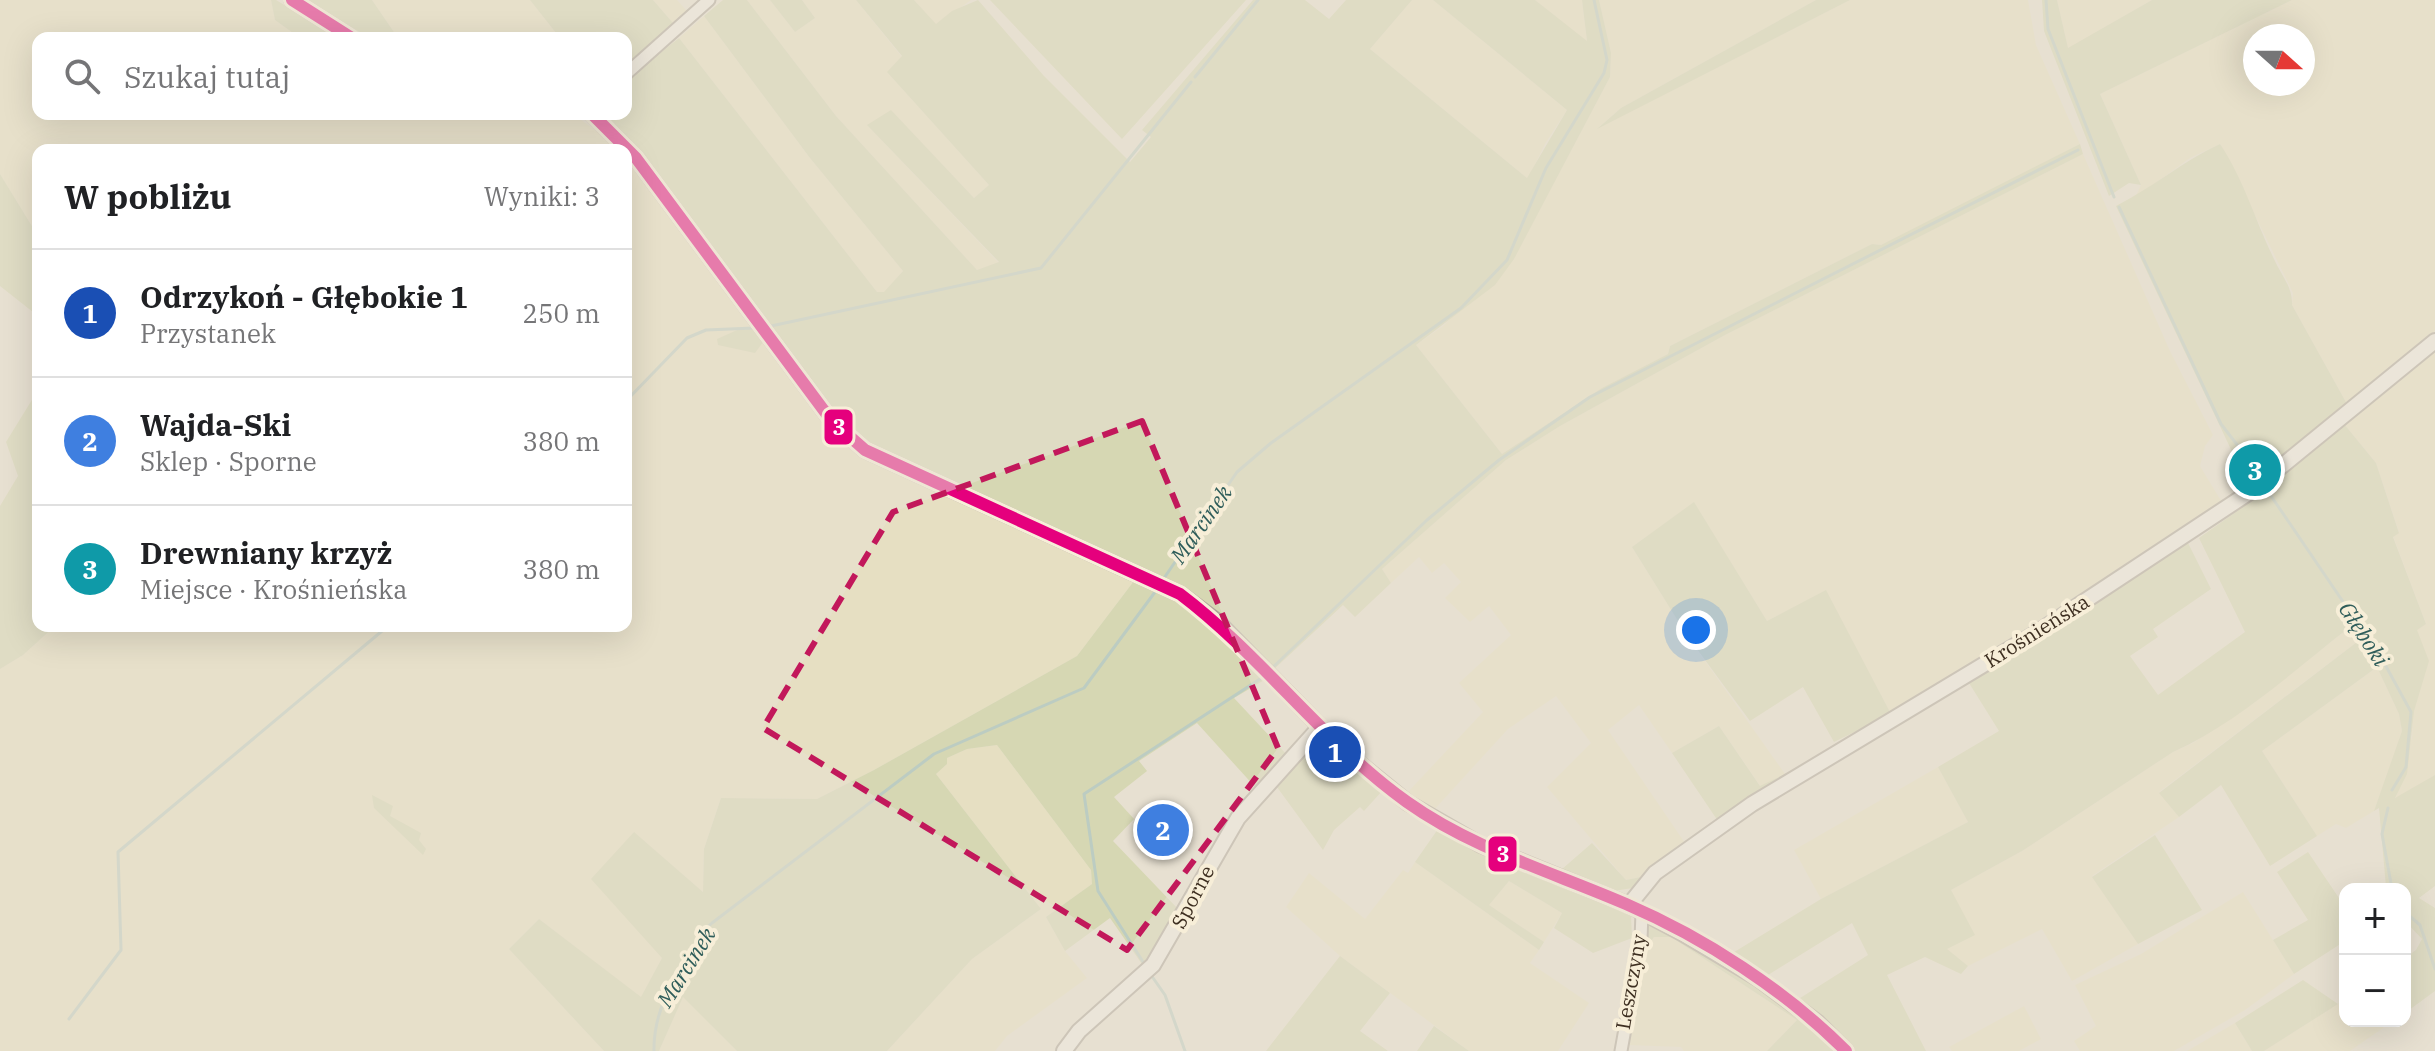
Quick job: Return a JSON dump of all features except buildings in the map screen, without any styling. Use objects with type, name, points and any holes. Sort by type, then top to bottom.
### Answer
[{"type":"street","points":[[292,0],[343,32]]},
{"type":"street","points":[[632,69],[709,0]]},
{"type":"street","points":[[598,120],[622,144]]},
{"type":"street","points":[[632,154],[823,410],[848,437],[900,468],[1160,582],[1220,624],[1316,731],[1440,825],[1635,909],[1759,979],[1818,1023],[1846,1051]]},
{"type":"street","name":"Krośnieńska","points":[[1635,909],[1655,873],[1752,804],[2038,632],[2250,492],[2435,341]]},
{"type":"street","name":"Sporne","points":[[1064,1051],[1079,1031],[1148,970],[1238,818],[1316,731]]},
{"type":"street","name":"Leszczyny","points":[[1621,1051],[1641,940],[1635,909]]},
{"type":"highlighted area","points":[[1142,421],[1278,748],[1127,950],[763,728],[893,512]]},
{"type":"shaded area","points":[[0,0],[271,0],[275,20],[292,32],[32,32],[32,120],[581,120],[611,144],[32,144],[32,226],[0,174]]},
{"type":"shaded area","points":[[372,0],[530,0],[555,32],[394,32]]},
{"type":"shaded area","points":[[653,0],[677,0],[687,11],[673,23]]},
{"type":"shaded area","points":[[747,0],[770,0],[795,32],[815,18],[802,0],[856,0],[902,57],[888,73],[989,185],[974,198],[891,111],[868,126],[999,263],[977,270],[836,116]]},
{"type":"shaded area","points":[[914,0],[971,0],[936,25]]},
{"type":"shaded area","points":[[1412,0],[1433,0],[1567,110],[1545,144],[1528,179],[1370,49]]},
{"type":"shaded area","points":[[1535,0],[1582,0],[1587,42],[1561,22]]},
{"type":"shaded area","points":[[1599,0],[1816,0],[1621,108],[1599,127],[1850,0],[2028,0],[2036,45],[2080,144],[1948,213],[1881,245],[1872,244],[1670,346],[1668,354],[1602,388],[1502,454],[1416,345],[1443,326],[1514,258],[1610,77],[1611,53]]},
{"type":"shaded area","points":[[2057,0],[2152,0],[2068,49]]},
{"type":"shaded area","points":[[2292,0],[2435,0],[2435,331],[2347,404],[2292,305],[2293,293],[2220,144],[2190,158],[2135,198],[2141,185],[2100,94]]},
{"type":"shaded area","points":[[704,16],[810,158],[903,271],[885,292],[877,292],[679,38]]},
{"type":"shaded area","points":[[2083,154],[2170,351],[2213,435],[2205,446],[2200,466],[2223,504],[1891,714],[1826,591],[1767,621],[1694,503],[1632,547],[1688,637],[1785,774],[1761,787],[1719,726],[1672,753],[1639,705],[1608,730],[1685,843],[1641,877],[1626,880],[1547,787],[1591,743],[1556,696],[1508,729],[1433,811],[1406,794],[1483,712],[1459,683],[1511,635],[1489,606],[1470,622],[1445,598],[1461,582],[1444,563],[1432,573],[1419,557],[1391,583],[1382,569],[1506,460],[1560,426],[1725,335]]},
{"type":"shaded area","points":[[632,168],[696,245],[1137,577],[1077,656],[874,770],[817,799],[721,798],[704,849],[703,892],[633,832],[662,958],[641,998],[539,919],[509,949],[604,1051],[0,1051],[0,669],[23,655],[48,632],[632,632]]},
{"type":"shaded area","points":[[2435,350],[2435,775],[2395,800],[2412,737],[2417,629],[2426,624],[2393,536],[2399,532],[2376,463],[2344,424]]},
{"type":"shaded area","points":[[2346,630],[2357,642],[2159,792],[2179,817],[2092,876],[2138,944],[2072,981],[2042,929],[1968,966],[1946,949],[1953,946],[1955,901],[1951,890],[2022,851],[2254,703]]},
{"type":"shaded area","points":[[2377,667],[2399,714],[2402,731],[2392,763],[2374,811],[2346,828],[2336,824],[2317,836],[2262,751]]},
{"type":"shaded area","points":[[997,745],[1091,870],[1092,884],[1046,917],[1065,951],[1087,978],[1007,1036],[995,1051],[887,1051],[972,959],[1041,909],[936,774],[947,764],[947,758],[967,749]]},
{"type":"shaded area","points":[[1938,767],[1968,822],[1821,899],[1794,850]]},
{"type":"shaded area","points":[[1415,862],[1539,950],[1530,963],[1589,1003],[1558,1051],[1469,1051],[1340,956],[1286,907],[1309,873],[1365,919],[1403,870],[1408,873]]},
{"type":"shaded area","points":[[1509,881],[1562,913],[1544,942],[1488,905]]},
{"type":"shaded area","points":[[2243,892],[2294,974],[2245,1010],[2174,1051],[2080,1051],[2074,1041],[2096,1026],[2075,985],[2141,954]]},
{"type":"shaded area","points":[[1654,937],[1671,937],[1797,1020],[1767,1051],[1684,1051],[1681,1047],[1626,1045],[1648,945]]},
{"type":"shaded area","points":[[683,996],[737,1051],[659,1051]]},
{"type":"shaded area","points":[[2339,1003],[2339,1027],[2384,1027],[2350,1051],[2264,1051]]},
{"type":"shaded area","points":[[2024,1006],[2041,1039],[2019,1051],[1952,1051],[1949,1047]]},
{"type":"shaded area","points":[[2235,1023],[2252,1051],[2187,1051]]},
{"type":"green space","points":[[271,0],[330,32],[292,32],[275,20]]},
{"type":"green space","points":[[305,0],[372,0],[394,32],[360,32]]},
{"type":"green space","points":[[530,0],[653,0],[673,23],[632,60],[632,32],[555,32]]},
{"type":"green space","points":[[723,0],[747,0],[836,116],[977,270],[999,262],[867,125],[891,110],[974,198],[989,185],[887,72],[902,56],[856,0],[914,0],[936,24],[952,11],[978,0],[1044,76],[1130,162],[1151,137],[1142,130],[1253,0],[1305,0],[1329,19],[1346,0],[1412,0],[1370,49],[1527,178],[1567,110],[1433,0],[1535,0],[1587,41],[1582,0],[1599,0],[1611,53],[1610,77],[1514,259],[1495,285],[1416,345],[1502,454],[1602,388],[1668,354],[1670,346],[1872,244],[1881,245],[2080,144],[2083,154],[1725,335],[1560,426],[1506,460],[1382,569],[1391,583],[1355,617],[1343,605],[1271,672],[1215,611],[1174,584],[894,460],[851,434],[633,144],[611,120],[632,120],[632,75],[679,38],[877,292],[884,292],[903,271],[810,158],[704,16]]},
{"type":"green space","points":[[770,0],[802,0],[815,18],[795,32]]},
{"type":"green space","points":[[990,0],[1246,0],[1122,139]]},
{"type":"green space","points":[[1816,0],[1850,0],[1597,129],[1621,108]]},
{"type":"green space","points":[[2042,0],[2057,0],[2068,48],[2152,0],[2292,0],[2100,94],[2141,185],[2129,183],[2109,196],[2044,31]]},
{"type":"green space","points":[[2220,144],[2289,287],[2292,305],[2347,404],[2250,483],[2235,458],[2116,206]]},
{"type":"green space","points":[[0,174],[32,226],[32,311],[0,286]]},
{"type":"green space","points":[[744,327],[756,328],[763,342],[755,353],[718,345],[717,339]]},
{"type":"green space","points":[[32,400],[32,632],[48,632],[23,655],[0,669],[0,506],[18,476],[6,442]]},
{"type":"green space","points":[[2344,424],[2376,463],[2399,533],[2393,537],[2426,624],[2417,630],[2429,661],[2414,711],[2407,774],[2395,798],[2435,775],[2435,886],[2419,898],[2435,908],[2435,991],[2411,1009],[2411,954],[2422,939],[2411,927],[2411,883],[2386,883],[2379,808],[2374,811],[2402,731],[2399,714],[2377,667],[2262,751],[2317,836],[2270,866],[2221,785],[2179,817],[2159,793],[2357,642],[2346,630],[2219,727],[2173,752],[2022,851],[1951,890],[1975,935],[1947,949],[1968,966],[1961,974],[1925,957],[1887,975],[1926,1051],[1854,1051],[1797,1000],[1868,955],[1852,923],[1768,975],[1731,954],[1821,899],[1968,822],[1938,767],[1999,731],[1969,683],[2188,543],[2211,589],[2153,629],[2158,637],[2130,656],[2158,695],[2245,632],[2199,538],[2264,492]]},
{"type":"green space","points":[[1694,502],[1767,621],[1826,590],[1891,714],[1834,742],[1803,687],[1750,721],[1688,637],[1632,547]]},
{"type":"green space","points":[[1137,577],[1196,613],[1266,679],[1234,698],[1288,756],[1256,788],[1197,723],[1139,761],[1147,771],[1114,797],[1134,819],[1113,841],[1179,910],[1144,967],[1110,918],[1065,951],[1046,917],[1092,884],[1091,870],[997,745],[967,749],[947,758],[947,764],[936,774],[1041,909],[972,959],[887,1051],[737,1051],[683,997],[659,1051],[604,1051],[509,949],[539,919],[641,997],[662,958],[591,879],[634,832],[703,892],[704,849],[721,798],[817,799],[874,770],[1077,656]]},
{"type":"green space","points":[[1719,726],[1760,786],[1785,774],[1787,777],[1718,821],[1672,753]]},
{"type":"green space","points":[[1325,741],[1383,790],[1364,811],[1360,807],[1334,830],[1323,850],[1274,783],[1310,743]]},
{"type":"green space","points":[[372,795],[393,806],[390,816],[421,833],[419,840],[426,849],[423,855],[374,808]]},
{"type":"green space","points":[[1438,829],[1492,857],[1631,915],[1632,938],[1593,953],[1554,928],[1562,913],[1509,881],[1489,905],[1544,942],[1539,950],[1415,862]]},
{"type":"green space","points":[[2155,835],[2202,910],[2138,944],[2092,877]]},
{"type":"green space","points":[[1592,843],[1626,880],[1641,877],[1633,888],[1613,891],[1561,870]]},
{"type":"green space","points":[[2308,852],[2339,898],[2339,945],[2294,974],[2273,940],[2308,920],[2277,872]]},
{"type":"green space","points":[[1647,922],[1748,978],[1795,1013],[1836,1051],[1767,1051],[1797,1020],[1671,937],[1654,937],[1648,945]]},
{"type":"green space","points":[[1340,956],[1390,993],[1360,1031],[1388,1051],[1266,1051]]},
{"type":"green space","points":[[2303,980],[2338,1004],[2264,1051],[2252,1051],[2235,1023]]},
{"type":"green space","points":[[1434,1026],[1469,1051],[1417,1051]]},
{"type":"waterway","points":[[1195,77],[1258,0]]},
{"type":"waterway","name":"Marcinek","points":[[1162,581],[1237,472],[1271,443],[1461,308],[1507,260],[1546,168],[1604,73],[1607,60],[1594,0]]},
{"type":"waterway","points":[[2046,0],[2048,29],[2114,197]]},
{"type":"waterway","points":[[771,326],[1041,268],[1191,82]]},
{"type":"waterway","points":[[1271,669],[1427,520],[1499,460],[1590,397],[2078,150]]},
{"type":"waterway","name":"Głęboki","points":[[2119,207],[2221,424],[2259,473]]},
{"type":"waterway","points":[[632,395],[687,338],[706,330],[754,328]]},
{"type":"waterway","name":"Głęboki","points":[[2267,490],[2382,659],[2411,712],[2406,767],[2392,790]]},
{"type":"waterway","name":"Marcinek","points":[[654,1051],[663,1003],[703,931],[934,754],[1084,688],[1158,588]]},
{"type":"waterway","points":[[69,1019],[121,950],[118,852],[381,632]]},
{"type":"waterway","points":[[1145,965],[1098,891],[1084,794],[1263,677]]},
{"type":"waterway","name":"Głęboki","points":[[2388,808],[2382,834],[2391,883]]},
{"type":"waterway","name":"Głęboki","points":[[2411,917],[2420,925],[2435,969]]},
{"type":"waterway","points":[[1151,975],[1165,995],[1185,1051]]},
{"type":"transit line","name":"3","points":[[292,0],[343,32]]},
{"type":"transit line","name":"3","points":[[598,120],[622,144]]},
{"type":"transit line","name":"3","points":[[632,154],[831,420],[865,450],[1180,594],[1238,644],[1348,753],[1407,802],[1432,819],[1486,846],[1626,904],[1714,949],[1797,1007],[1846,1051]]},
{"type":"place","name":"Drewniany krzyż","points":[[2255,470]]},
{"type":"place","name":"Odrzykoń - Głębokie 1","points":[[1335,752]]},
{"type":"place","name":"Wajda-Ski","points":[[1163,830]]}]
